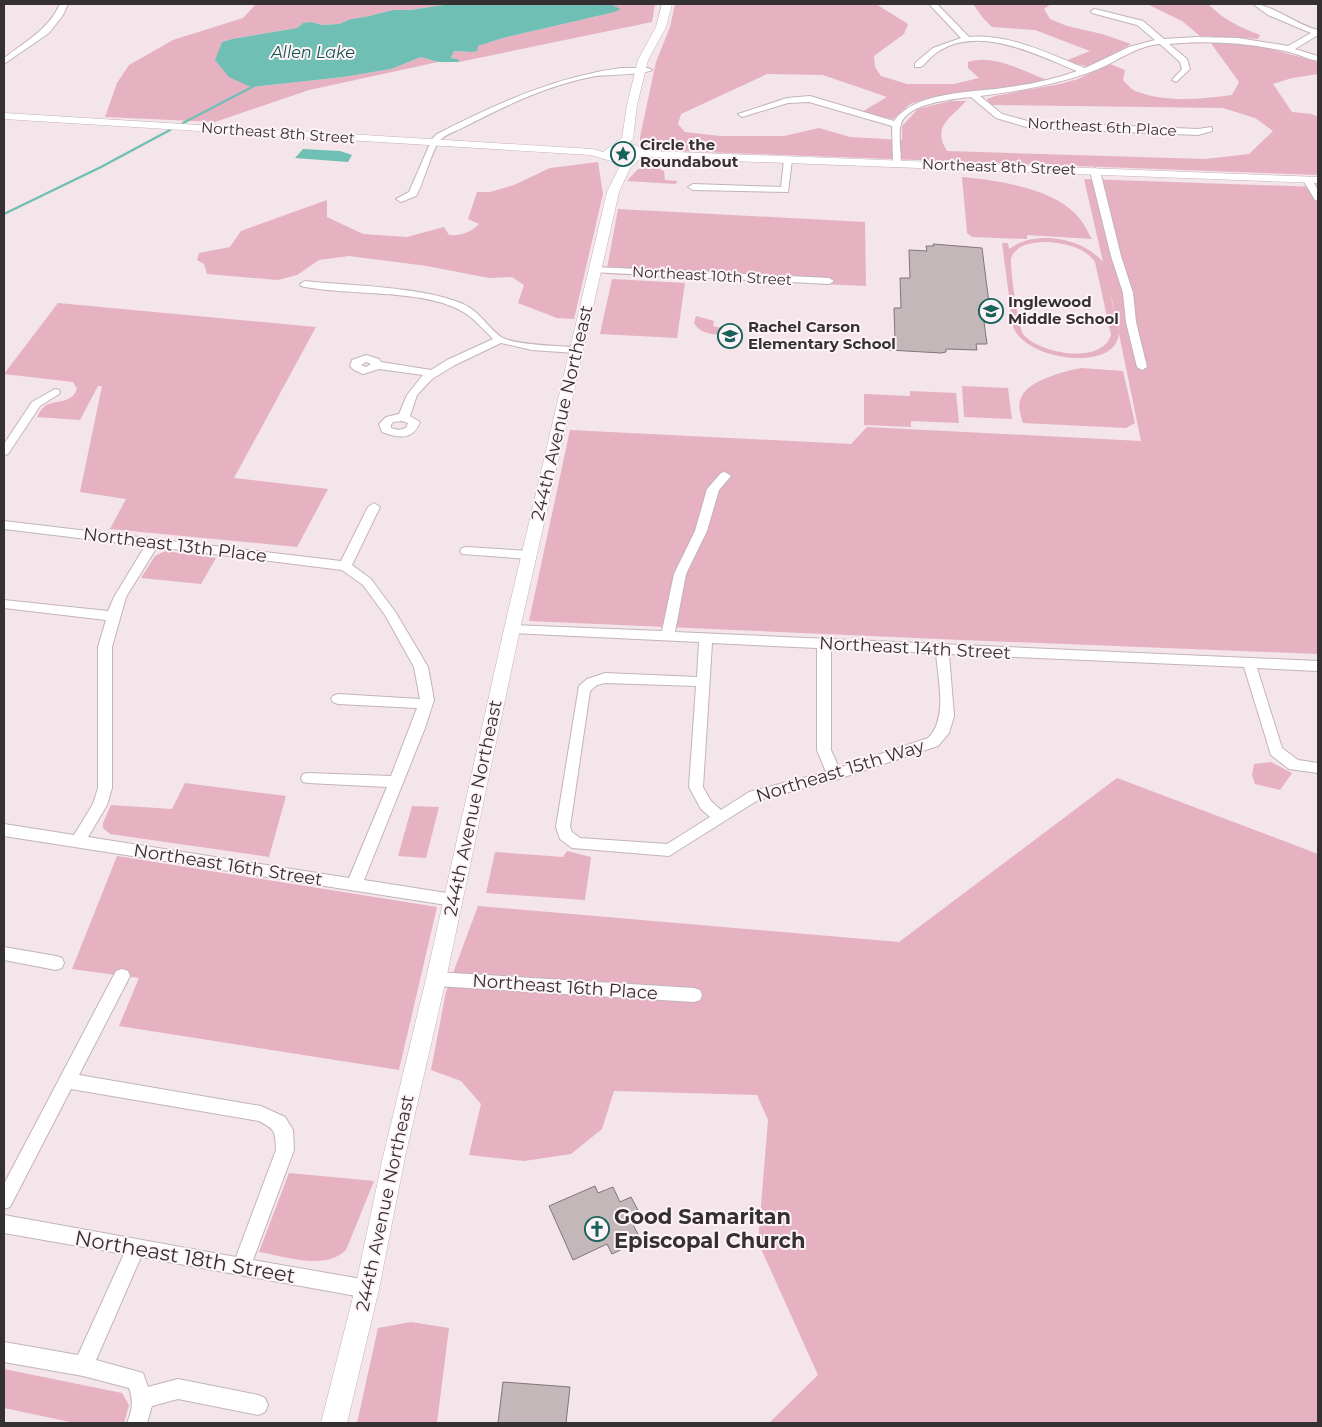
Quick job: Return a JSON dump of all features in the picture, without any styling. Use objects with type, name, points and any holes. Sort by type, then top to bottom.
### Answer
[{"type":"street","points":[[4,62],[48,30],[59,16],[64,4]]},
{"type":"street","name":"244th Avenue Northeast","points":[[613,192],[610,185],[614,166],[613,152],[627,139],[644,70],[662,25],[667,4]]},
{"type":"street","points":[[933,4],[966,39]]},
{"type":"street","points":[[1257,4],[1271,13],[1317,32]]},
{"type":"street","points":[[1095,11],[1134,20],[1161,42],[1186,65],[1184,73],[1176,80]]},
{"type":"street","points":[[1289,49],[1317,32]]},
{"type":"street","points":[[918,65],[937,48],[954,41],[966,39],[988,40],[1020,46],[1084,71]]},
{"type":"street","points":[[897,163],[896,124],[903,114],[923,103],[943,98],[1041,85],[1084,71],[1132,49],[1161,42],[1238,40],[1289,49],[1318,59]]},
{"type":"street","points":[[402,199],[413,194],[436,139],[448,132],[526,96],[583,77],[614,70],[644,70]]},
{"type":"street","name":"244th Avenue Northeast","points":[[334,1423],[367,1289],[394,1157],[436,979],[575,350],[613,192],[618,186],[625,164],[634,154],[634,134],[644,70]]},
{"type":"street","name":"Northeast 6th Place","points":[[974,95],[999,116],[1030,125],[1198,132],[1209,130]]},
{"type":"street","points":[[742,114],[786,101],[802,99],[822,102],[863,116],[896,124]]},
{"type":"street","name":"Northeast 8th Street","points":[[4,116],[434,144],[592,152],[1313,180]]},
{"type":"street","points":[[693,187],[785,190],[788,160]]},
{"type":"street","points":[[1095,171],[1116,256],[1128,293],[1131,322],[1142,367]]},
{"type":"street","points":[[1313,180],[1318,198]]},
{"type":"street","name":"Northeast 10th Street","points":[[595,270],[829,281]]},
{"type":"street","points":[[305,284],[426,296],[459,306],[472,313],[500,340],[532,347],[575,350]]},
{"type":"street","points":[[404,417],[412,395],[421,382],[432,373],[500,340]]},
{"type":"street","points":[[377,365],[432,373]]},
{"type":"street","points":[[4,452],[36,404],[55,392]]},
{"type":"street","points":[[668,636],[680,574],[701,531],[713,489],[725,476]]},
{"type":"street","points":[[354,885],[427,700],[421,667],[390,614],[367,582],[345,566],[374,507]]},
{"type":"street","name":"Northeast 13th Place","points":[[4,525],[345,566]]},
{"type":"street","points":[[78,842],[100,805],[105,788],[105,647],[112,616],[120,598],[152,543]]},
{"type":"street","points":[[466,551],[529,555]]},
{"type":"street","points":[[4,604],[112,616]]},
{"type":"street","name":"Northeast 14th Street","points":[[512,629],[1318,666]]},
{"type":"street","points":[[706,638],[696,787],[706,805],[719,818]]},
{"type":"street","points":[[824,643],[824,750],[835,775]]},
{"type":"street","name":"Northeast 15th Way","points":[[703,682],[605,678],[592,682],[584,689],[563,827],[565,835],[570,840],[587,846],[669,850],[754,796],[835,775],[932,742],[942,733],[947,716],[942,649]]},
{"type":"street","points":[[1249,663],[1276,751],[1294,764],[1318,768]]},
{"type":"street","points":[[338,699],[426,704]]},
{"type":"street","points":[[308,778],[396,782]]},
{"type":"street","name":"Northeast 16th Street","points":[[4,830],[453,900]]},
{"type":"street","points":[[4,954],[56,962]]},
{"type":"street","points":[[4,1201],[122,976]]},
{"type":"street","name":"Northeast 16th Place","points":[[436,979],[694,995]]},
{"type":"street","points":[[67,1081],[262,1114],[279,1123],[284,1130],[285,1150],[241,1266]]},
{"type":"street","name":"Northeast 18th Street","points":[[4,1224],[367,1289]]},
{"type":"street","points":[[83,1366],[136,1248]]},
{"type":"street","points":[[4,1352],[83,1366],[136,1380],[143,1398],[138,1423]]},
{"type":"street","points":[[143,1398],[178,1389],[258,1405]]},
{"type":"shaded area","points":[[256,4],[450,4],[410,10],[393,10],[351,19],[339,24],[303,23],[297,28],[222,42],[220,48],[251,87],[343,77],[391,69],[421,57],[438,62],[309,90],[215,122],[105,117],[117,83],[129,65],[173,40],[243,18]]},
{"type":"shaded area","points":[[608,4],[655,4],[652,22],[459,62],[458,59],[451,58],[454,51],[470,52],[478,46],[503,38],[615,12],[620,9]]},
{"type":"shaded area","points":[[675,4],[876,4],[908,24],[904,34],[874,56],[875,67],[881,76],[907,84],[954,84],[979,78],[968,68],[968,62],[988,60],[1009,65],[1049,81],[932,97],[910,104],[893,119],[860,113],[887,97],[823,75],[767,74],[681,114],[678,124],[685,132],[720,136],[784,136],[819,128],[850,137],[902,140],[902,126],[918,109],[950,101],[966,101],[942,128],[941,135],[947,151],[1205,159],[1249,154],[1273,131],[1255,118],[1223,108],[990,105],[987,99],[1078,79],[1110,64],[1125,70],[1123,80],[1132,89],[1147,95],[1184,99],[1232,95],[1239,82],[1210,42],[1211,36],[1200,36],[1182,21],[1147,4],[1208,4],[1232,22],[1260,35],[1258,39],[1232,37],[1234,42],[1264,47],[1318,62],[1318,74],[1292,78],[1273,84],[1292,112],[1312,114],[1318,117],[1318,175],[647,150],[640,146],[640,137],[656,62],[670,27]]},
{"type":"shaded area","points":[[973,4],[1051,4],[1044,9],[1050,19],[1067,26],[1102,34],[1131,44],[1090,67],[1065,61],[1090,51],[1035,30],[992,27]]},
{"type":"shaded area","points":[[598,162],[603,194],[574,319],[557,318],[518,303],[524,285],[512,277],[489,278],[427,266],[349,256],[319,260],[297,275],[278,280],[207,274],[204,264],[197,260],[199,253],[230,247],[241,231],[327,200],[327,217],[363,234],[407,237],[444,227],[449,235],[461,234],[479,224],[468,219],[477,192],[490,192],[514,185],[550,168]]},
{"type":"shaded area","points":[[656,167],[664,171],[665,180],[678,181],[675,184],[627,181],[638,169]]},
{"type":"shaded area","points":[[962,177],[1026,188],[1057,200],[1080,219],[1092,239],[1027,235],[1027,239],[972,237],[967,233]]},
{"type":"shaded area","points":[[1084,179],[1318,187],[1318,654],[529,621],[570,430],[851,444],[867,427],[1141,441],[1119,332],[1117,341],[1109,351],[1096,356],[1080,358],[1046,353],[1031,346],[1019,337],[1013,326],[1002,243],[1008,243],[1009,249],[1032,239],[1059,239],[1084,247],[1103,262]],"holes":[[[1050,242],[1069,245],[1081,250],[1095,262],[1111,335],[1105,344],[1096,350],[1083,353],[1056,351],[1042,347],[1023,334],[1015,298],[1011,258],[1022,246]]]},
{"type":"shaded area","points":[[618,209],[865,222],[866,286],[606,274]]},
{"type":"shaded area","points":[[612,279],[685,283],[677,338],[600,334]]},
{"type":"shaded area","points":[[58,303],[316,327],[234,478],[328,489],[297,547],[110,529],[126,499],[80,492],[102,386],[98,386],[80,420],[37,417],[45,406],[67,400],[71,397],[77,389],[73,382],[4,374]]},
{"type":"shaded area","points":[[696,316],[714,321],[713,326],[722,328],[724,334],[703,332],[694,323]]},
{"type":"shaded area","points":[[1081,368],[1123,371],[1135,423],[1126,428],[1023,423],[1019,406],[1026,390],[1048,377]]},
{"type":"shaded area","points":[[962,386],[1008,388],[1012,419],[964,417]]},
{"type":"shaded area","points":[[910,391],[956,393],[959,423],[911,421],[911,427],[864,425],[864,394],[910,396]]},
{"type":"shaded area","points":[[165,551],[216,558],[201,584],[141,578],[155,556]]},
{"type":"shaded area","points":[[1271,762],[1292,773],[1280,790],[1255,784],[1252,775],[1254,764]]},
{"type":"shaded area","points":[[1117,778],[1318,854],[1318,1423],[769,1423],[818,1375],[758,1242],[768,1120],[757,1095],[614,1091],[602,1129],[571,1154],[524,1161],[469,1155],[481,1104],[461,1081],[431,1070],[446,992],[478,906],[899,942]]},
{"type":"shaded area","points":[[185,783],[286,796],[269,857],[110,834],[103,828],[103,823],[111,805],[172,809]]},
{"type":"shaded area","points":[[412,806],[439,807],[426,858],[398,856]]},
{"type":"shaded area","points":[[567,851],[591,857],[585,900],[486,893],[495,852],[563,857]]},
{"type":"shaded area","points":[[117,856],[437,907],[399,1070],[119,1026],[139,978],[72,969]]},
{"type":"shaded area","points":[[289,1173],[374,1181],[346,1250],[337,1256],[327,1260],[316,1261],[292,1259],[259,1252]]},
{"type":"shaded area","points":[[411,1322],[449,1328],[437,1423],[357,1423],[378,1328]]},
{"type":"shaded area","points":[[4,1369],[122,1393],[129,1405],[124,1423],[75,1423],[4,1408]]},
{"type":"water","name":"Allen Lake","points":[[450,4],[608,4],[621,9],[503,38],[478,46],[477,51],[454,51],[451,58],[458,59],[459,62],[438,62],[421,57],[391,69],[343,77],[251,87],[229,77],[215,60],[222,42],[232,39],[297,28],[303,23],[339,24],[351,19],[393,10],[410,10]]},
{"type":"water","points":[[303,149],[340,151],[352,155],[348,162],[295,158]]},
{"type":"building","name":"Inglewood Middle School","points":[[933,244],[982,248],[989,303],[995,304],[997,322],[984,322],[987,344],[976,344],[977,350],[946,349],[946,352],[941,353],[889,350],[889,341],[895,341],[894,308],[901,308],[900,278],[910,278],[909,250],[927,251],[926,246],[934,246]]},
{"type":"building","name":"Good Samaritan Episcopal Church","points":[[595,1186],[598,1193],[613,1187],[620,1202],[631,1197],[639,1212],[629,1217],[641,1240],[612,1254],[607,1244],[573,1260],[549,1206]]},
{"type":"building","points":[[503,1382],[570,1387],[566,1423],[498,1423]]},
{"type":"waterway","points":[[604,5],[617,4]]},
{"type":"waterway","points":[[183,123],[254,86]]},
{"type":"waterway","points":[[4,214],[101,167],[170,130]]},
{"type":"place","name":"Circle the Roundabout","points":[[623,154]]},
{"type":"place","name":"Inglewood Middle School","points":[[991,311]]},
{"type":"place","name":"Rachel Carson Elementary School","points":[[730,336]]},
{"type":"place","name":"Good Samaritan Episcopal Church","points":[[597,1229]]}]
